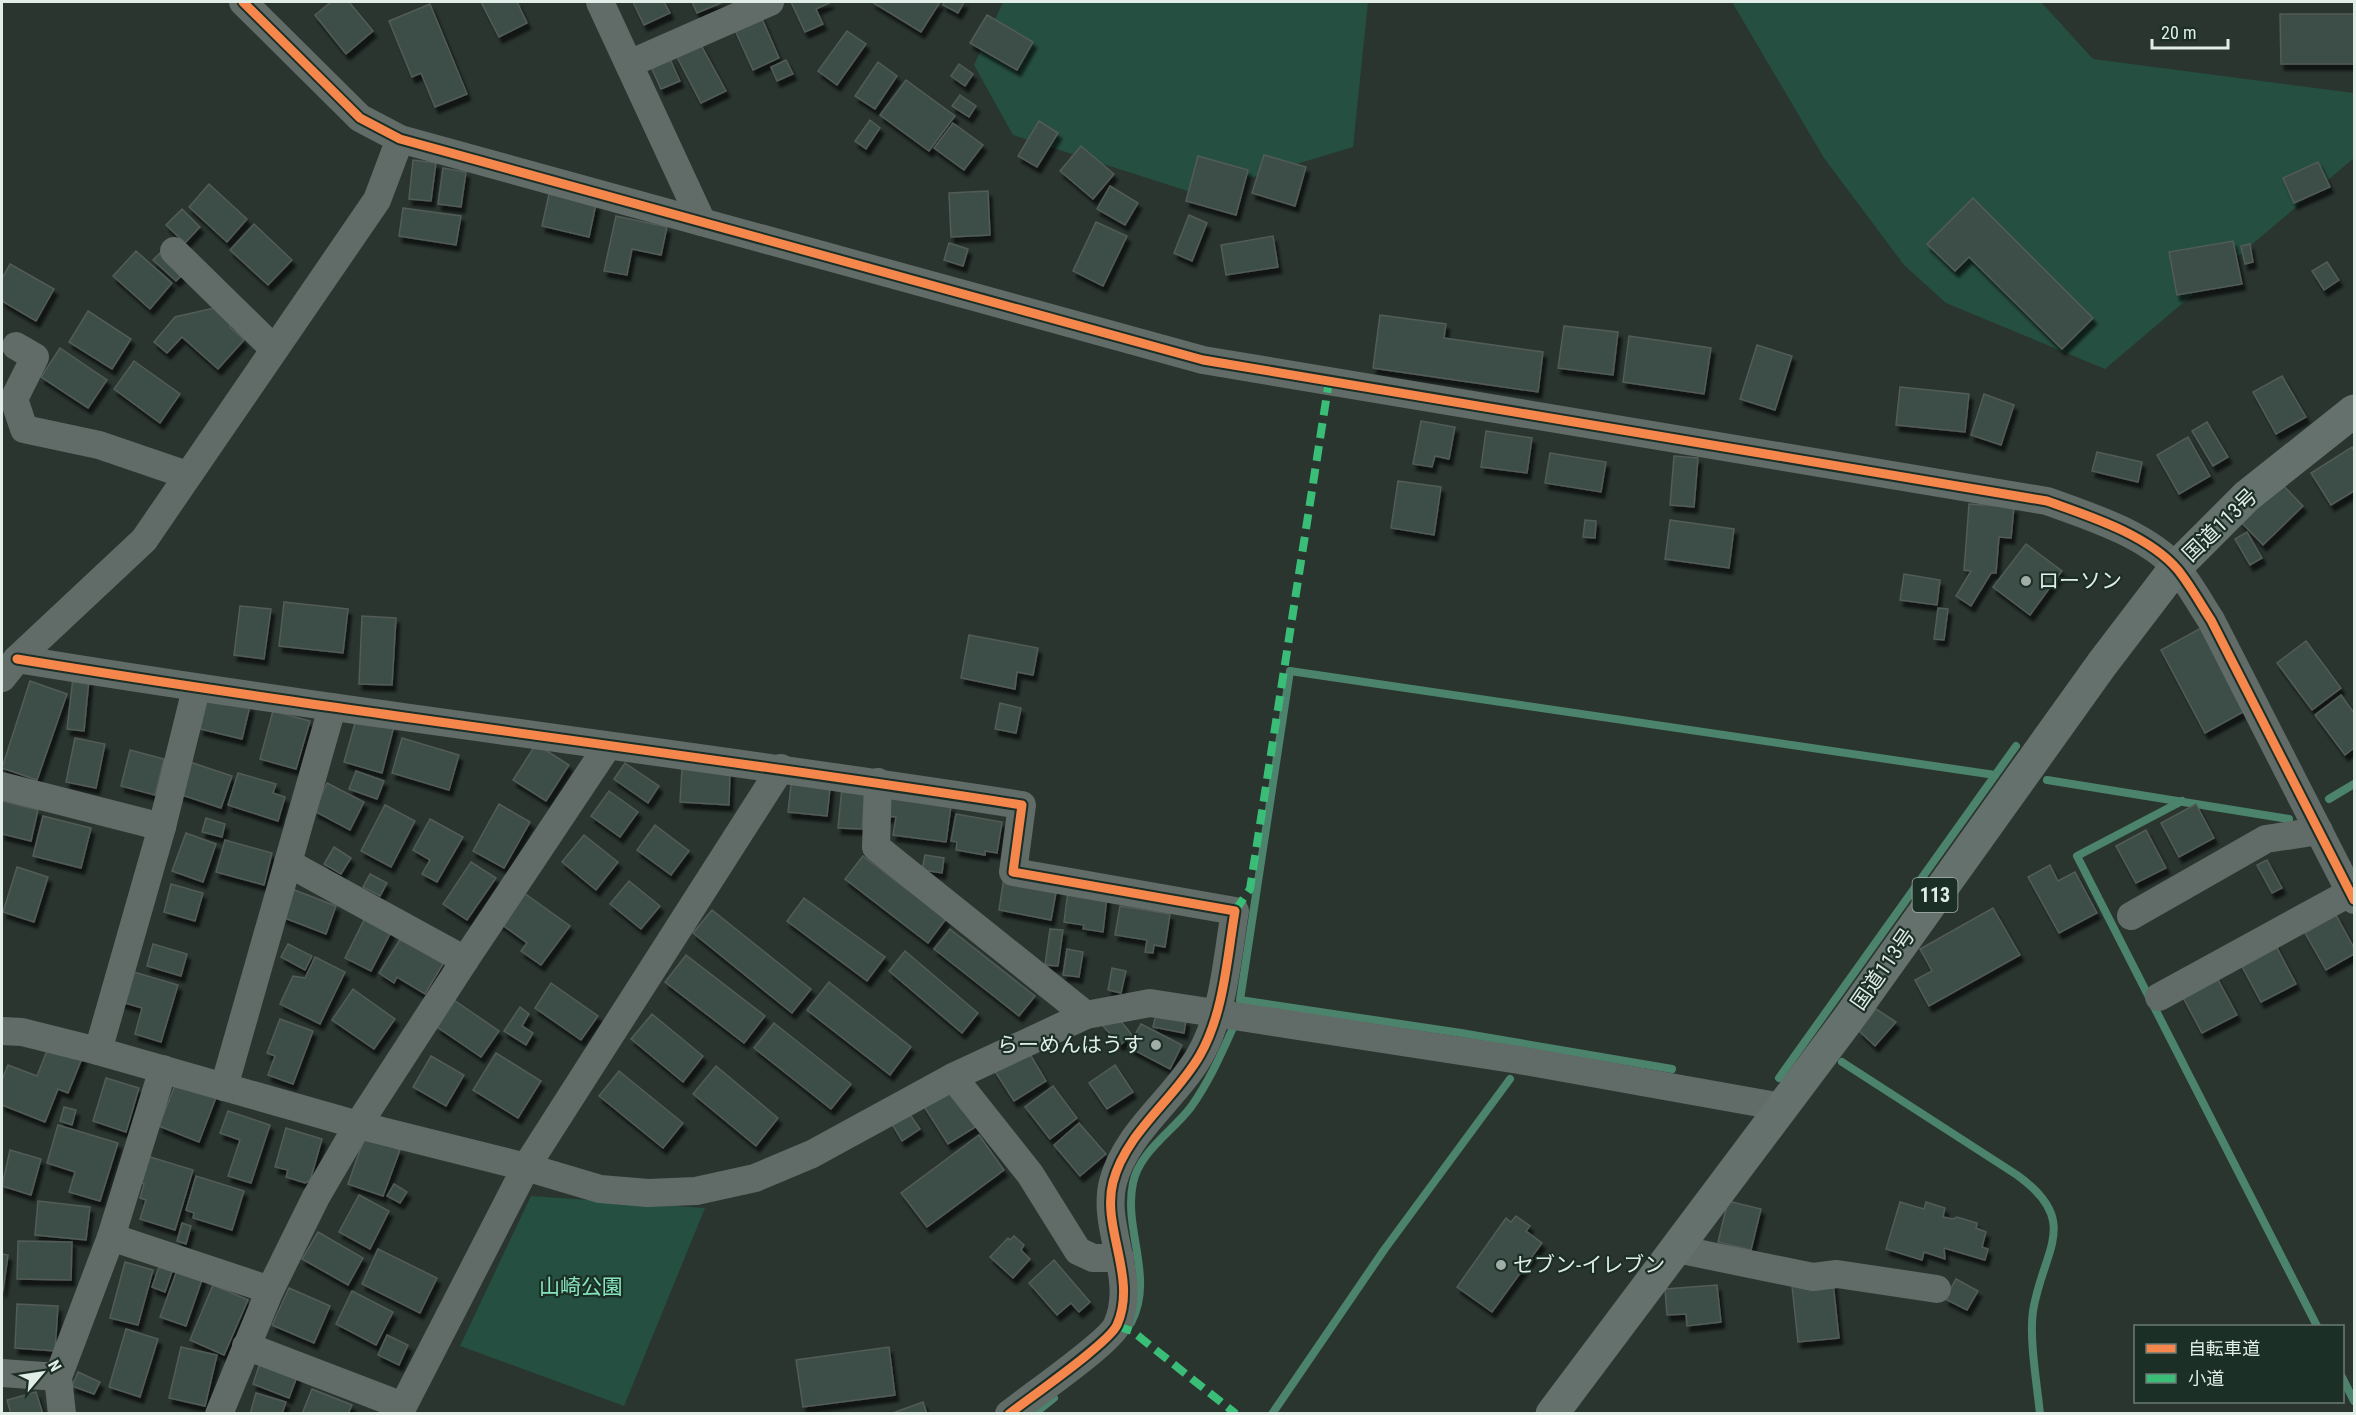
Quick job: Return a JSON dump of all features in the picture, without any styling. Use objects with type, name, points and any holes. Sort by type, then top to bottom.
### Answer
[{"type":"highway","name":"国道113号","points":[[1552,1413],[1846,1022],[2102,664],[2176,567],[2247,496],[2355,411]]},
{"type":"street","points":[[243,2],[360,118],[400,139],[1203,360],[2048,501],[2113,524],[2176,567],[2211,620],[2353,896],[2159,997]]},
{"type":"street","points":[[600,2],[702,222]]},
{"type":"street","points":[[629,64],[770,2]]},
{"type":"street","points":[[10,669],[144,540],[377,200],[400,139]]},
{"type":"street","points":[[174,251],[274,349]]},
{"type":"street","points":[[16,346],[35,357],[14,399],[24,429],[99,445],[187,475]]},
{"type":"street","points":[[10,669],[196,689],[607,747],[781,768],[1022,805],[1013,872],[1235,911],[1217,1014],[1200,1056],[1121,1158],[1113,1183],[1111,1203],[1124,1290],[1117,1326],[1089,1353],[1009,1413]]},
{"type":"street","points":[[98,1051],[162,827],[196,689]]},
{"type":"street","points":[[224,1087],[332,708]]},
{"type":"street","points":[[219,1413],[270,1290],[316,1197],[358,1125],[607,747]]},
{"type":"street","points":[[246,1346],[401,1410],[526,1167],[781,768]]},
{"type":"street","points":[[878,782],[876,847],[1086,1015]]},
{"type":"street","points":[[2,786],[162,827]]},
{"type":"street","points":[[2131,916],[2266,839],[2319,831]]},
{"type":"street","points":[[288,863],[465,960]]},
{"type":"street","points":[[2,1031],[22,1032],[98,1051],[358,1125],[526,1167],[600,1189],[648,1194],[716,1186],[755,1178],[812,1154],[953,1077],[1086,1015],[1150,1003],[1519,1060],[1782,1107]]},
{"type":"street","points":[[62,1413],[58,1377],[111,1237],[163,1069]]},
{"type":"street","points":[[953,1077],[1030,1174],[1078,1251],[1093,1257],[1120,1258]]},
{"type":"street","points":[[111,1237],[270,1290]]},
{"type":"street","points":[[1677,1249],[1813,1277],[1837,1274],[1937,1289]]},
{"type":"street","points":[[2,1373],[58,1377]]},
{"type":"green space","points":[[1003,2],[1368,2],[1353,147],[1197,194],[1013,135],[974,65]]},
{"type":"green space","points":[[1732,2],[2041,2],[2093,59],[2354,93],[2354,158],[2105,369],[1946,303],[1904,265],[1824,158]]},
{"type":"green space","name":"山崎公園","points":[[531,1196],[705,1208],[624,1406],[460,1346]]},
{"type":"building","points":[[331,2],[349,2],[373,31],[346,54],[315,15]]},
{"type":"building","points":[[481,2],[517,2],[527,23],[499,37]]},
{"type":"building","points":[[633,2],[664,2],[670,13],[644,25]]},
{"type":"building","points":[[692,2],[723,2],[697,13]]},
{"type":"building","points":[[791,2],[831,2],[816,9],[823,24],[805,32]]},
{"type":"building","points":[[872,2],[940,2],[921,32]]},
{"type":"building","points":[[944,2],[964,2],[958,13],[943,5]]},
{"type":"building","points":[[430,4],[467,94],[435,107],[421,73],[412,77],[389,21]]},
{"type":"building","points":[[760,14],[779,58],[753,70],[733,26]]},
{"type":"building","points":[[2280,14],[2354,14],[2354,64],[2281,64]]},
{"type":"building","points":[[987,15],[1033,42],[1017,70],[970,43]]},
{"type":"building","points":[[847,31],[866,44],[837,85],[818,71]]},
{"type":"building","points":[[700,43],[726,91],[701,103],[676,55]]},
{"type":"building","points":[[670,59],[680,81],[661,89],[651,67]]},
{"type":"building","points":[[786,60],[793,74],[777,81],[771,67]]},
{"type":"building","points":[[878,62],[897,76],[875,109],[855,96]]},
{"type":"building","points":[[959,64],[973,74],[965,86],[951,76]]},
{"type":"building","points":[[906,80],[955,116],[929,151],[880,115]]},
{"type":"building","points":[[960,95],[976,106],[969,117],[952,106]]},
{"type":"building","points":[[870,120],[880,128],[866,149],[855,141]]},
{"type":"building","points":[[1039,121],[1058,133],[1037,167],[1018,156]]},
{"type":"building","points":[[953,123],[983,145],[964,170],[934,148]]},
{"type":"building","points":[[1081,146],[1114,174],[1093,199],[1060,171]]},
{"type":"building","points":[[1264,155],[1306,167],[1295,206],[1252,193]]},
{"type":"building","points":[[1198,156],[1248,170],[1236,215],[1186,201]]},
{"type":"building","points":[[413,160],[436,163],[431,201],[409,199]]},
{"type":"building","points":[[2318,162],[2330,187],[2294,203],[2283,178]]},
{"type":"building","points":[[443,168],[466,172],[461,207],[438,204]]},
{"type":"building","points":[[209,184],[247,219],[227,242],[189,207]]},
{"type":"building","points":[[1110,186],[1138,203],[1125,225],[1097,209]]},
{"type":"building","points":[[988,191],[990,235],[951,237],[949,193]]},
{"type":"building","points":[[549,194],[596,204],[589,237],[542,226]]},
{"type":"building","points":[[1973,198],[2093,318],[2062,349],[1969,257],[1955,271],[1927,244]]},
{"type":"building","points":[[403,208],[461,216],[456,245],[399,236]]},
{"type":"building","points":[[182,209],[200,227],[185,243],[166,225]]},
{"type":"building","points":[[1189,215],[1207,223],[1192,261],[1174,253]]},
{"type":"building","points":[[616,216],[667,227],[661,255],[632,249],[627,275],[604,271]]},
{"type":"building","points":[[1096,222],[1127,236],[1103,286],[1073,271]]},
{"type":"building","points":[[254,224],[292,260],[268,285],[230,250]]},
{"type":"building","points":[[1273,236],[1278,267],[1226,275],[1221,245]]},
{"type":"building","points":[[2233,241],[2242,284],[2177,295],[2169,252]]},
{"type":"building","points":[[949,243],[968,249],[963,266],[944,260]]},
{"type":"building","points":[[2250,244],[2253,262],[2245,264],[2241,246]]},
{"type":"building","points":[[136,251],[172,283],[150,309],[113,276]]},
{"type":"building","points":[[160,253],[183,274],[176,281],[153,260]]},
{"type":"building","points":[[2327,262],[2339,280],[2324,290],[2312,271]]},
{"type":"building","points":[[10,264],[54,289],[36,321],[2,301],[2,279]]},
{"type":"building","points":[[218,307],[235,322],[230,327],[244,340],[218,369],[182,337],[167,353],[154,342],[175,317]]},
{"type":"building","points":[[88,311],[131,339],[112,369],[69,342]]},
{"type":"building","points":[[1380,315],[1446,324],[1444,338],[1543,352],[1538,392],[1373,368]]},
{"type":"building","points":[[1564,326],[1618,332],[1613,375],[1558,368]]},
{"type":"building","points":[[1629,336],[1711,348],[1704,394],[1623,382]]},
{"type":"building","points":[[1757,345],[1792,356],[1775,410],[1740,399]]},
{"type":"building","points":[[60,348],[107,380],[88,408],[41,377]]},
{"type":"building","points":[[134,361],[180,394],[160,423],[114,389]]},
{"type":"building","points":[[2282,376],[2306,417],[2276,434],[2253,392]]},
{"type":"building","points":[[1900,387],[1969,394],[1965,432],[1896,425]]},
{"type":"building","points":[[1984,394],[2014,405],[2001,445],[1971,435]]},
{"type":"building","points":[[1421,421],[1455,427],[1449,459],[1435,456],[1432,467],[1413,464]]},
{"type":"building","points":[[2207,422],[2228,457],[2213,466],[2192,431]]},
{"type":"building","points":[[1486,431],[1532,438],[1527,473],[1481,467]]},
{"type":"building","points":[[2188,437],[2210,476],[2179,494],[2157,455]]},
{"type":"building","points":[[2352,447],[2354,491],[2331,505],[2311,473]]},
{"type":"building","points":[[2097,452],[2142,462],[2138,482],[2092,471]]},
{"type":"building","points":[[1550,453],[1606,462],[1601,492],[1545,483]]},
{"type":"building","points":[[1674,456],[1698,458],[1694,507],[1670,505]]},
{"type":"building","points":[[1398,481],[1441,487],[1434,535],[1391,528]]},
{"type":"building","points":[[2280,482],[2303,506],[2263,545],[2240,521]]},
{"type":"building","points":[[1969,504],[2014,507],[2011,538],[1999,537],[1996,573],[1991,573],[1971,606],[1956,596],[1971,571],[1964,570]]},
{"type":"building","points":[[1585,520],[1596,521],[1595,538],[1583,537]]},
{"type":"building","points":[[1670,520],[1734,529],[1729,568],[1665,559]]},
{"type":"building","points":[[2247,532],[2262,558],[2250,565],[2235,539]]},
{"type":"building","points":[[2026,544],[2062,571],[2030,615],[1993,587]]},
{"type":"building","points":[[1904,574],[1940,580],[1937,605],[1900,600]]},
{"type":"building","points":[[284,602],[348,609],[343,653],[279,646]]},
{"type":"building","points":[[240,606],[271,609],[264,659],[234,655]]},
{"type":"building","points":[[1938,608],[1948,609],[1944,640],[1934,639]]},
{"type":"building","points":[[362,616],[396,618],[392,685],[359,684]]},
{"type":"building","points":[[2201,628],[2245,711],[2205,733],[2161,650]]},
{"type":"building","points":[[969,635],[1038,648],[1033,675],[1017,672],[1015,689],[961,678]]},
{"type":"building","points":[[2306,641],[2341,688],[2312,710],[2277,663]]},
{"type":"building","points":[[73,678],[89,680],[84,731],[67,729]]},
{"type":"building","points":[[30,681],[67,694],[37,780],[2,768]]},
{"type":"building","points":[[2341,695],[2354,713],[2354,748],[2345,755],[2315,715]]},
{"type":"building","points":[[208,696],[250,706],[242,739],[200,729]]},
{"type":"building","points":[[1000,703],[1021,708],[1016,733],[995,729]]},
{"type":"building","points":[[273,711],[310,721],[296,769],[260,759]]},
{"type":"building","points":[[357,716],[394,726],[382,773],[344,762]]},
{"type":"building","points":[[75,738],[105,744],[96,788],[66,782]]},
{"type":"building","points":[[402,738],[459,755],[449,790],[392,773]]},
{"type":"building","points":[[536,744],[569,765],[546,801],[513,780]]},
{"type":"building","points":[[130,750],[164,759],[155,795],[121,786]]},
{"type":"building","points":[[190,762],[232,776],[221,808],[179,794]]},
{"type":"building","points":[[625,763],[659,786],[648,803],[614,779]]},
{"type":"building","points":[[682,769],[730,772],[729,805],[680,802]]},
{"type":"building","points":[[356,771],[384,781],[377,799],[349,789]]},
{"type":"building","points":[[238,773],[276,784],[273,793],[285,797],[278,821],[228,805]]},
{"type":"building","points":[[792,776],[831,780],[827,816],[788,812]]},
{"type":"building","points":[[327,783],[364,802],[350,830],[314,811]]},
{"type":"building","points":[[842,787],[865,789],[862,829],[838,828]]},
{"type":"building","points":[[609,791],[638,812],[620,837],[591,816]]},
{"type":"building","points":[[888,796],[951,806],[946,842],[893,835],[896,817],[885,816]]},
{"type":"building","points":[[2,801],[38,810],[31,841],[2,834]]},
{"type":"building","points":[[499,804],[530,822],[504,868],[473,851]]},
{"type":"building","points":[[2196,804],[2214,838],[2179,857],[2161,823]]},
{"type":"building","points":[[385,805],[415,821],[391,867],[361,851]]},
{"type":"building","points":[[956,814],[1002,822],[997,853],[985,851],[985,855],[956,850],[957,842],[951,841]]},
{"type":"building","points":[[43,816],[91,828],[81,868],[33,856]]},
{"type":"building","points":[[206,818],[225,824],[222,837],[202,832]]},
{"type":"building","points":[[430,819],[463,837],[437,882],[422,874],[430,860],[413,850]]},
{"type":"building","points":[[655,825],[689,851],[671,875],[637,850]]},
{"type":"building","points":[[2146,830],[2166,868],[2136,883],[2116,846]]},
{"type":"building","points":[[186,833],[216,844],[203,882],[172,871]]},
{"type":"building","points":[[584,835],[618,862],[596,890],[562,862]]},
{"type":"building","points":[[225,840],[272,853],[264,885],[216,872]]},
{"type":"building","points":[[334,847],[351,858],[341,874],[324,864]]},
{"type":"building","points":[[925,855],[944,858],[942,873],[922,870]]},
{"type":"building","points":[[863,856],[946,919],[928,943],[845,879]]},
{"type":"building","points":[[2267,860],[2282,888],[2272,893],[2257,865]]},
{"type":"building","points":[[471,862],[496,878],[467,920],[443,904]]},
{"type":"building","points":[[2050,865],[2058,881],[2075,872],[2097,913],[2059,933],[2028,877]]},
{"type":"building","points":[[17,867],[48,877],[34,922],[3,912]]},
{"type":"building","points":[[370,874],[387,883],[380,896],[363,887]]},
{"type":"building","points":[[1004,877],[1057,887],[1051,920],[999,910]]},
{"type":"building","points":[[629,881],[660,906],[641,929],[610,904]]},
{"type":"building","points":[[171,884],[203,893],[195,921],[164,912]]},
{"type":"building","points":[[292,889],[336,906],[326,934],[282,917]]},
{"type":"building","points":[[520,890],[570,926],[541,965],[521,951],[527,943],[497,921]]},
{"type":"building","points":[[1068,891],[1107,897],[1103,932],[1083,929],[1084,925],[1064,922]]},
{"type":"building","points":[[804,898],[885,957],[867,981],[787,921]]},
{"type":"building","points":[[1120,906],[1170,914],[1165,947],[1154,945],[1153,953],[1145,952],[1147,940],[1115,935]]},
{"type":"building","points":[[1993,908],[2020,955],[1929,1006],[1915,980],[1932,971],[1920,949]]},
{"type":"building","points":[[712,910],[811,989],[792,1013],[693,933]]},
{"type":"building","points":[[367,914],[393,928],[371,971],[345,958]]},
{"type":"building","points":[[2336,915],[2354,948],[2354,954],[2326,970],[2305,933]]},
{"type":"building","points":[[950,929],[1035,996],[1019,1016],[934,949]]},
{"type":"building","points":[[1050,929],[1063,930],[1058,966],[1045,965]]},
{"type":"building","points":[[401,938],[443,964],[425,994],[397,977],[394,983],[379,973]]},
{"type":"building","points":[[2274,942],[2296,984],[2261,1002],[2239,961]]},
{"type":"building","points":[[153,944],[187,954],[181,976],[147,966]]},
{"type":"building","points":[[288,944],[312,956],[305,970],[281,957]]},
{"type":"building","points":[[1067,949],[1083,952],[1079,977],[1063,975]]},
{"type":"building","points":[[905,951],[978,1013],[962,1033],[889,971]]},
{"type":"building","points":[[686,955],[765,1016],[744,1043],[665,982]]},
{"type":"building","points":[[315,957],[345,972],[320,1024],[280,1004],[293,976],[305,978]]},
{"type":"building","points":[[1112,968],[1126,971],[1121,993],[1108,990]]},
{"type":"building","points":[[127,970],[178,985],[161,1042],[135,1034],[142,1008],[118,1001]]},
{"type":"building","points":[[2215,974],[2237,1015],[2202,1033],[2180,992]]},
{"type":"building","points":[[829,982],[911,1047],[890,1075],[807,1010]]},
{"type":"building","points":[[551,983],[598,1016],[581,1040],[535,1008]]},
{"type":"building","points":[[353,989],[395,1019],[374,1049],[332,1020]]},
{"type":"building","points":[[454,1000],[499,1031],[481,1057],[437,1027]]},
{"type":"building","points":[[520,1007],[529,1014],[522,1026],[533,1033],[526,1045],[504,1031]]},
{"type":"building","points":[[1876,1009],[1896,1022],[1875,1046],[1859,1031]]},
{"type":"building","points":[[652,1014],[703,1056],[683,1082],[631,1039]]},
{"type":"building","points":[[1156,1014],[1186,1020],[1184,1033],[1153,1027]]},
{"type":"building","points":[[1116,1015],[1132,1035],[1120,1045],[1103,1026]]},
{"type":"building","points":[[280,1019],[313,1031],[293,1084],[268,1075],[275,1056],[267,1053]]},
{"type":"building","points":[[774,1023],[851,1084],[831,1109],[754,1048]]},
{"type":"building","points":[[1141,1024],[1182,1045],[1170,1069],[1128,1047]]},
{"type":"building","points":[[50,1043],[83,1056],[68,1093],[58,1089],[45,1122],[2,1105],[2,1080],[8,1065],[37,1076]]},
{"type":"building","points":[[1027,1049],[1046,1081],[1014,1101],[994,1070]]},
{"type":"building","points":[[496,1053],[541,1081],[518,1118],[473,1090]]},
{"type":"building","points":[[431,1056],[464,1075],[446,1106],[413,1087]]},
{"type":"building","points":[[1115,1065],[1133,1092],[1107,1109],[1089,1083]]},
{"type":"building","points":[[716,1066],[778,1118],[756,1146],[693,1094]]},
{"type":"building","points":[[619,1071],[683,1123],[663,1148],[599,1096]]},
{"type":"building","points":[[106,1078],[139,1088],[126,1132],[93,1121]]},
{"type":"building","points":[[177,1080],[217,1095],[199,1142],[159,1126]]},
{"type":"building","points":[[1053,1086],[1077,1118],[1050,1139],[1025,1107]]},
{"type":"building","points":[[952,1087],[977,1126],[948,1144],[923,1105]]},
{"type":"building","points":[[64,1107],[76,1110],[72,1125],[60,1121]]},
{"type":"building","points":[[228,1111],[270,1125],[251,1183],[228,1176],[240,1140],[220,1133]]},
{"type":"building","points":[[909,1113],[920,1129],[902,1141],[892,1124]]},
{"type":"building","points":[[1079,1123],[1106,1154],[1080,1176],[1054,1145]]},
{"type":"building","points":[[58,1125],[118,1143],[100,1201],[69,1192],[75,1172],[47,1163]]},
{"type":"building","points":[[286,1128],[322,1139],[310,1181],[305,1183],[286,1177],[288,1170],[275,1167]]},
{"type":"building","points":[[979,1135],[1004,1170],[927,1227],[901,1193]]},
{"type":"building","points":[[365,1136],[400,1150],[383,1196],[348,1184]]},
{"type":"building","points":[[10,1150],[41,1159],[31,1195],[2,1186]]},
{"type":"building","points":[[147,1156],[193,1170],[175,1230],[140,1219],[146,1200],[140,1198],[144,1184],[139,1182]]},
{"type":"building","points":[[196,1176],[244,1191],[232,1230],[193,1218],[194,1213],[186,1210]]},
{"type":"building","points":[[394,1184],[407,1192],[400,1203],[387,1196]]},
{"type":"building","points":[[359,1195],[389,1211],[370,1249],[339,1232]]},
{"type":"building","points":[[38,1201],[90,1207],[86,1240],[35,1235]]},
{"type":"building","points":[[1728,1201],[1761,1209],[1751,1250],[1718,1242]]},
{"type":"building","points":[[1900,1202],[1924,1209],[1926,1202],[1945,1208],[1943,1217],[1953,1219],[1957,1217],[1977,1223],[1976,1228],[1986,1232],[1982,1247],[1988,1249],[1985,1260],[1944,1248],[1945,1259],[1924,1252],[1922,1260],[1886,1249]]},
{"type":"building","points":[[1516,1216],[1530,1226],[1526,1231],[1542,1243],[1492,1312],[1457,1287],[1506,1218],[1511,1222]]},
{"type":"building","points":[[182,1223],[191,1226],[186,1244],[177,1241]]},
{"type":"building","points":[[318,1232],[363,1258],[348,1285],[302,1259]]},
{"type":"building","points":[[1014,1236],[1024,1245],[1021,1250],[1030,1259],[1013,1278],[990,1257],[1008,1238],[1010,1240]]},
{"type":"building","points":[[18,1241],[72,1242],[71,1280],[17,1279]]},
{"type":"building","points":[[378,1249],[437,1278],[420,1313],[362,1284]]},
{"type":"building","points":[[2,1254],[8,1255],[3,1291],[2,1291]]},
{"type":"building","points":[[1054,1260],[1090,1302],[1079,1312],[1071,1303],[1057,1315],[1029,1283]]},
{"type":"building","points":[[161,1261],[174,1266],[165,1292],[152,1287]]},
{"type":"building","points":[[125,1262],[153,1270],[138,1325],[110,1318]]},
{"type":"building","points":[[179,1265],[204,1274],[186,1326],[160,1317]]},
{"type":"building","points":[[1956,1279],[1978,1291],[1967,1310],[1945,1299]]},
{"type":"building","points":[[1833,1282],[1839,1338],[1798,1342],[1792,1286]]},
{"type":"building","points":[[213,1285],[248,1300],[224,1355],[190,1340]]},
{"type":"building","points":[[1717,1285],[1721,1322],[1687,1326],[1686,1314],[1667,1315],[1665,1289]]},
{"type":"building","points":[[289,1288],[330,1306],[314,1343],[272,1325]]},
{"type":"building","points":[[352,1291],[393,1312],[376,1345],[336,1324]]},
{"type":"building","points":[[17,1304],[58,1306],[55,1351],[15,1348]]},
{"type":"building","points":[[126,1329],[158,1339],[140,1397],[109,1387]]},
{"type":"building","points":[[387,1335],[408,1345],[399,1365],[378,1355]]},
{"type":"building","points":[[181,1347],[217,1355],[205,1406],[169,1398]]},
{"type":"building","points":[[889,1347],[895,1395],[803,1407],[796,1360]]},
{"type":"building","points":[[261,1360],[298,1374],[289,1398],[253,1384]]},
{"type":"building","points":[[78,1372],[100,1382],[94,1394],[72,1386]]},
{"type":"building","points":[[312,1389],[352,1405],[348,1414],[302,1414]]},
{"type":"building","points":[[36,1392],[43,1414],[11,1414],[7,1400]]},
{"type":"building","points":[[256,1393],[286,1402],[282,1414],[250,1414]]},
{"type":"building","points":[[923,1402],[927,1414],[890,1414]]},
{"type":"waterway","points":[[1672,1069],[1461,1033],[1240,1000],[1290,671],[1995,775]]},
{"type":"waterway","points":[[1779,1078],[2016,746]]},
{"type":"waterway","points":[[2047,780],[2289,819]]},
{"type":"waterway","points":[[2329,799],[2354,784]]},
{"type":"waterway","points":[[2182,801],[2077,856],[2316,1325]]},
{"type":"waterway","points":[[1131,1323],[1138,1306],[1140,1288],[1131,1201],[1136,1172],[1149,1152],[1191,1107],[1213,1070],[1232,1030]]},
{"type":"waterway","points":[[1842,1062],[2017,1175],[2037,1192],[2048,1207],[2053,1222],[2053,1237],[2038,1289],[2032,1322],[2040,1414]]},
{"type":"waterway","points":[[1272,1414],[1384,1250],[1510,1079]]},
{"type":"waterway","points":[[2344,1381],[2354,1401]]},
{"type":"waterway","points":[[1034,1414],[1054,1398]]},
{"type":"marked path","points":[[1235,911],[1250,889],[1329,381]]},
{"type":"marked path","points":[[1117,1326],[1132,1331],[1236,1414]]},
{"type":"cycle path","points":[[243,2],[360,118],[400,139],[1203,360],[2047,501],[2099,520],[2151,547],[2166,558],[2187,582],[2211,620],[2354,900]]},
{"type":"cycle path","points":[[17,659],[268,698],[1022,805],[1013,872],[1235,911],[1224,985],[1208,1039],[1190,1071],[1129,1147],[1119,1164],[1113,1182],[1112,1217],[1124,1289],[1117,1325],[1085,1357],[1009,1414]]},
{"type":"place","name":"ローソン","points":[[2026,581]]},
{"type":"place","name":"らーめんはうす","points":[[1156,1045]]},
{"type":"place","name":"セブン-イレブン","points":[[1501,1265]]}]
